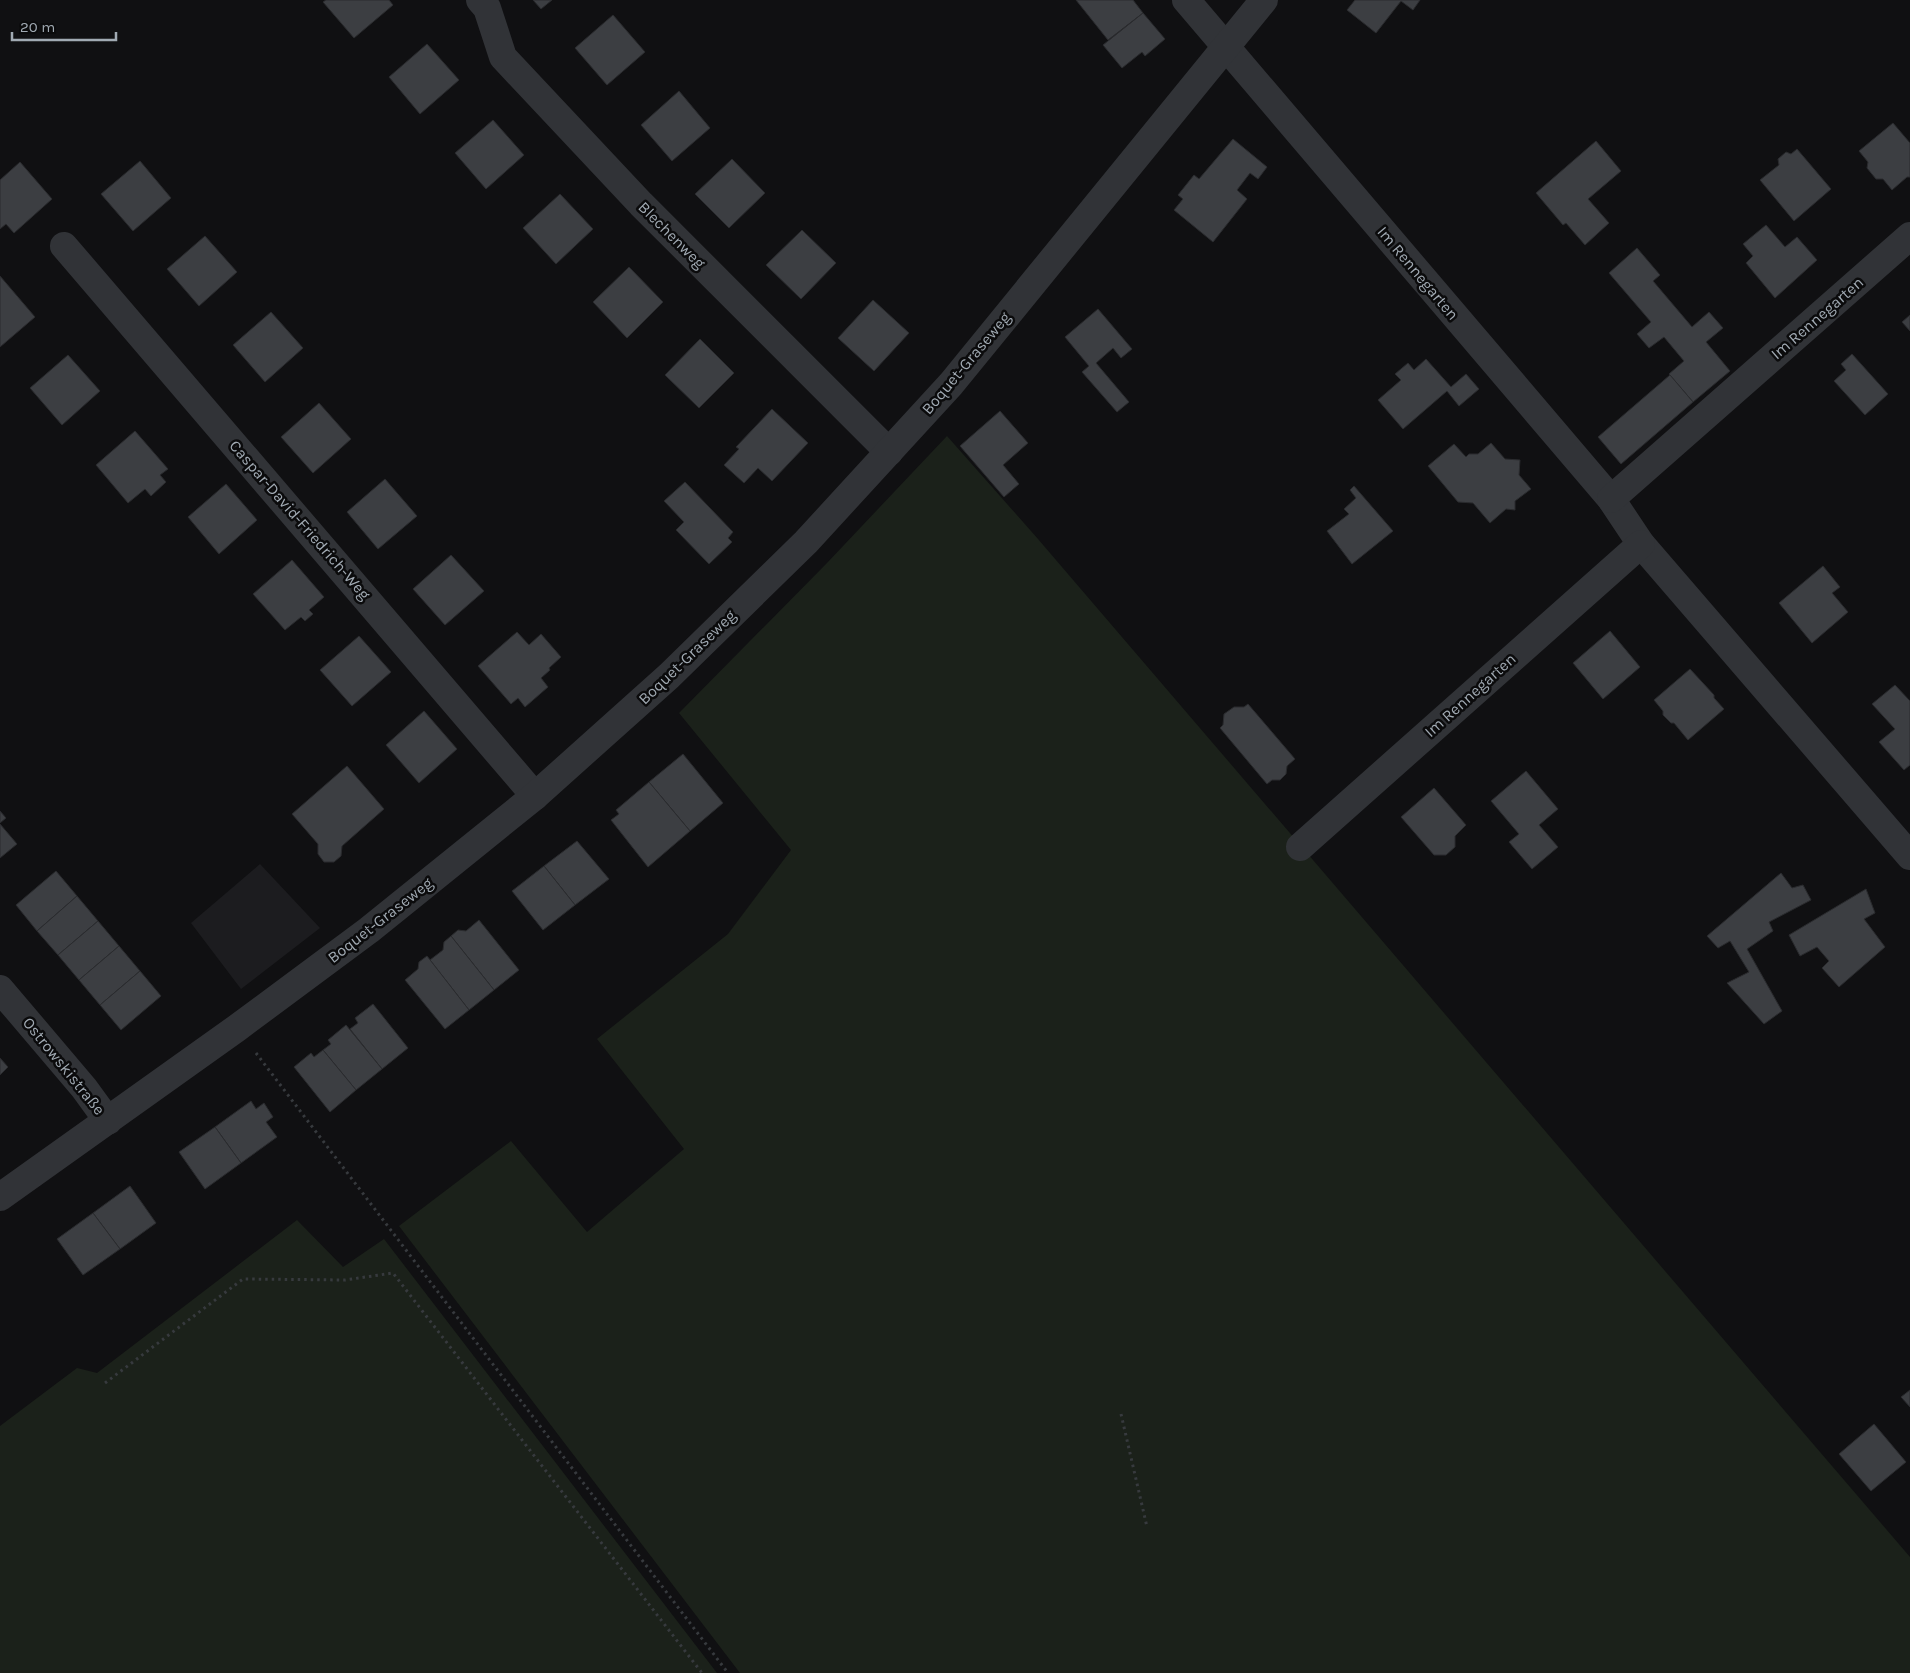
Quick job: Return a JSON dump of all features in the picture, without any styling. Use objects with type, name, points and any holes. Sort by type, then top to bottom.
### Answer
[{"type":"street","name":"Blechenweg","points":[[480,0],[487,8],[503,57],[641,204],[889,452]]},
{"type":"street","name":"Im Rennegarten","points":[[1186,0],[1611,499],[1641,544],[1910,856]]},
{"type":"street","name":"Boquet-Graseweg","points":[[0,1197],[237,1028],[369,930],[535,796],[676,669],[806,542],[951,384],[1264,0]]},
{"type":"street","name":"Im Rennegarten","points":[[1611,499],[1910,236]]},
{"type":"street","name":"Caspar-David-Friedrich-Weg","points":[[64,246],[535,796]]},
{"type":"street","name":"Im Rennegarten","points":[[1300,847],[1641,544]]},
{"type":"street","name":"Ostrowskistraße","points":[[0,989],[84,1088],[108,1121]]},
{"type":"path","points":[[237,1028],[728,1673]]},
{"type":"path","points":[[104,1383],[243,1279],[345,1280],[393,1273],[702,1673]]},
{"type":"path","points":[[1121,1414],[1147,1527]]},
{"type":"shaded area","points":[[947,436],[1038,539],[1910,1557],[1910,1673],[740,1673],[399,1226],[511,1141],[587,1232],[684,1149],[597,1039],[728,934],[791,850],[679,713],[827,563]]},
{"type":"shaded area","points":[[260,864],[320,928],[241,989],[191,923]]},
{"type":"shaded area","points":[[297,1220],[343,1267],[384,1239],[717,1673],[0,1673],[0,1426],[77,1368],[97,1373]]},
{"type":"building","points":[[326,0],[389,0],[393,5],[354,38],[323,2]]},
{"type":"building","points":[[533,0],[552,0],[541,9]]},
{"type":"building","points":[[1076,0],[1133,0],[1143,13],[1108,40]]},
{"type":"building","points":[[1355,0],[1420,0],[1413,10],[1401,1],[1376,33],[1347,10]]},
{"type":"building","points":[[1143,13],[1165,39],[1145,56],[1142,52],[1122,68],[1103,45]]},
{"type":"building","points":[[613,15],[645,52],[607,85],[575,48]]},
{"type":"building","points":[[427,44],[459,80],[420,114],[389,77]]},
{"type":"building","points":[[679,91],[710,128],[672,161],[641,125]]},
{"type":"building","points":[[493,120],[524,155],[486,189],[455,153]]},
{"type":"building","points":[[1893,123],[1910,143],[1910,177],[1907,177],[1892,190],[1883,179],[1876,179],[1867,168],[1868,162],[1859,151]]},
{"type":"building","points":[[1233,139],[1267,167],[1258,179],[1250,173],[1237,190],[1247,199],[1213,242],[1174,210],[1183,199],[1178,195],[1194,175],[1199,179]]},
{"type":"building","points":[[1596,141],[1621,171],[1588,199],[1609,223],[1585,245],[1566,223],[1563,225],[1536,193]]},
{"type":"building","points":[[1797,149],[1831,189],[1794,221],[1760,180],[1779,165],[1778,159],[1786,152],[1791,154]]},
{"type":"building","points":[[732,159],[765,193],[729,228],[695,194]]},
{"type":"building","points":[[140,161],[171,198],[133,231],[101,194]]},
{"type":"building","points":[[20,162],[52,199],[14,233],[6,224],[0,229],[0,180]]},
{"type":"building","points":[[560,194],[593,229],[556,264],[523,228]]},
{"type":"building","points":[[1766,225],[1785,247],[1797,237],[1817,260],[1775,298],[1746,263],[1753,256],[1743,244]]},
{"type":"building","points":[[802,230],[836,263],[801,299],[766,265]]},
{"type":"building","points":[[205,236],[237,272],[199,306],[167,269]]},
{"type":"building","points":[[1637,248],[1660,275],[1653,281],[1692,327],[1709,312],[1723,328],[1706,342],[1730,371],[1693,402],[1669,374],[1684,361],[1664,337],[1649,348],[1637,334],[1651,322],[1609,273]]},
{"type":"building","points":[[629,267],[663,302],[627,338],[593,302]]},
{"type":"building","points":[[0,276],[35,317],[0,347]]},
{"type":"building","points":[[873,300],[909,333],[874,371],[838,338]]},
{"type":"building","points":[[1098,309],[1132,349],[1121,358],[1113,348],[1096,363],[1129,402],[1117,412],[1082,372],[1089,366],[1065,337]]},
{"type":"building","points":[[271,312],[303,348],[265,382],[233,345]]},
{"type":"building","points":[[1910,315],[1910,331],[1902,322]]},
{"type":"building","points":[[700,339],[734,373],[699,408],[665,375]]},
{"type":"building","points":[[1852,354],[1888,394],[1865,415],[1834,381],[1846,370],[1841,364]]},
{"type":"building","points":[[68,355],[100,391],[62,425],[30,388]]},
{"type":"building","points":[[1426,359],[1451,387],[1466,374],[1479,389],[1459,406],[1447,391],[1403,429],[1378,400],[1401,380],[1395,374],[1408,363],[1414,370]]},
{"type":"building","points":[[1670,375],[1693,402],[1621,464],[1598,437]]},
{"type":"building","points":[[319,403],[351,439],[313,473],[281,437]]},
{"type":"building","points":[[772,409],[808,443],[772,481],[758,468],[744,483],[724,465],[739,449],[736,447]]},
{"type":"building","points":[[1000,411],[1028,443],[1003,465],[1019,484],[1004,497],[960,446]]},
{"type":"building","points":[[135,431],[168,469],[160,475],[166,482],[151,496],[145,489],[128,503],[96,465]]},
{"type":"building","points":[[1491,443],[1505,459],[1520,460],[1519,475],[1531,489],[1515,501],[1515,510],[1506,509],[1490,523],[1473,503],[1458,502],[1428,466],[1454,444],[1466,457],[1469,454],[1478,454]]},
{"type":"building","points":[[385,479],[417,516],[378,549],[347,512]]},
{"type":"building","points":[[685,482],[733,532],[728,538],[732,542],[709,564],[676,530],[684,522],[664,501]]},
{"type":"building","points":[[226,484],[257,520],[219,554],[188,517]]},
{"type":"building","points":[[1354,486],[1393,531],[1352,564],[1327,531],[1349,514],[1344,509],[1356,498],[1350,490]]},
{"type":"building","points":[[451,555],[484,591],[445,625],[413,589]]},
{"type":"building","points":[[292,560],[324,597],[309,610],[313,614],[305,621],[301,617],[285,630],[253,594]]},
{"type":"building","points":[[1823,566],[1840,587],[1832,593],[1848,612],[1812,643],[1779,603]]},
{"type":"building","points":[[1610,631],[1640,667],[1603,699],[1573,663]]},
{"type":"building","points":[[517,632],[529,645],[541,634],[561,657],[541,678],[548,687],[525,707],[518,698],[511,704],[478,666]]},
{"type":"building","points":[[359,636],[391,672],[352,706],[320,670]]},
{"type":"building","points":[[1690,669],[1724,709],[1688,740],[1674,723],[1671,723],[1663,715],[1663,711],[1654,700]]},
{"type":"building","points":[[1895,685],[1910,701],[1910,765],[1904,770],[1879,742],[1895,729],[1872,704]]},
{"type":"building","points":[[1248,704],[1295,759],[1287,766],[1286,774],[1280,780],[1272,780],[1267,784],[1220,728],[1223,725],[1224,714],[1234,707],[1244,707]]},
{"type":"building","points":[[424,711],[457,749],[419,783],[386,745]]},
{"type":"building","points":[[683,754],[723,803],[690,831],[649,782]]},
{"type":"building","points":[[347,766],[384,809],[342,846],[341,856],[334,862],[324,862],[318,854],[318,844],[292,814]]},
{"type":"building","points":[[1526,771],[1558,809],[1539,825],[1558,847],[1532,869],[1509,842],[1519,834],[1491,801]]},
{"type":"building","points":[[649,782],[690,831],[648,867],[611,820],[619,814],[616,810]]},
{"type":"building","points":[[1434,788],[1466,825],[1455,836],[1455,847],[1446,855],[1434,855],[1401,817]]},
{"type":"building","points":[[0,811],[6,818],[0,823]]},
{"type":"building","points":[[0,824],[17,844],[0,858]]},
{"type":"building","points":[[577,841],[609,879],[575,905],[544,866]]},
{"type":"building","points":[[544,866],[575,905],[543,930],[512,891]]},
{"type":"building","points":[[56,871],[77,896],[37,931],[16,905]]},
{"type":"building","points":[[1781,873],[1792,888],[1803,885],[1811,900],[1769,922],[1773,931],[1747,949],[1782,1011],[1764,1024],[1727,983],[1749,972],[1730,941],[1718,948],[1707,936]]},
{"type":"building","points":[[1866,889],[1875,913],[1864,919],[1885,947],[1839,987],[1822,968],[1829,961],[1817,947],[1800,956],[1789,935]]},
{"type":"building","points":[[77,896],[98,921],[58,955],[37,931]]},
{"type":"building","points":[[479,920],[519,970],[494,990],[451,936],[458,930],[466,931]]},
{"type":"building","points":[[98,921],[119,946],[79,980],[58,955]]},
{"type":"building","points":[[451,936],[494,990],[469,1010],[430,960],[443,950],[444,942]]},
{"type":"building","points":[[119,946],[140,971],[100,1005],[79,980]]},
{"type":"building","points":[[427,956],[469,1010],[445,1029],[405,980],[418,969],[419,962]]},
{"type":"building","points":[[140,971],[161,996],[121,1030],[100,1005]]},
{"type":"building","points":[[373,1004],[408,1048],[382,1069],[350,1029],[358,1023],[355,1018]]},
{"type":"building","points":[[346,1025],[382,1069],[356,1090],[323,1050],[331,1044],[328,1040]]},
{"type":"building","points":[[323,1050],[356,1090],[330,1112],[294,1067],[311,1053],[314,1057]]},
{"type":"building","points":[[0,1058],[8,1067],[0,1075]]},
{"type":"building","points":[[251,1101],[256,1109],[264,1103],[273,1117],[266,1122],[277,1137],[241,1163],[215,1127]]},
{"type":"building","points":[[215,1127],[241,1163],[205,1189],[179,1152]]},
{"type":"building","points":[[130,1186],[156,1223],[120,1249],[93,1213]]},
{"type":"building","points":[[93,1213],[120,1249],[83,1275],[57,1239]]},
{"type":"building","points":[[1910,1390],[1910,1407],[1901,1397]]},
{"type":"building","points":[[1874,1424],[1906,1462],[1871,1491],[1839,1454]]}]
